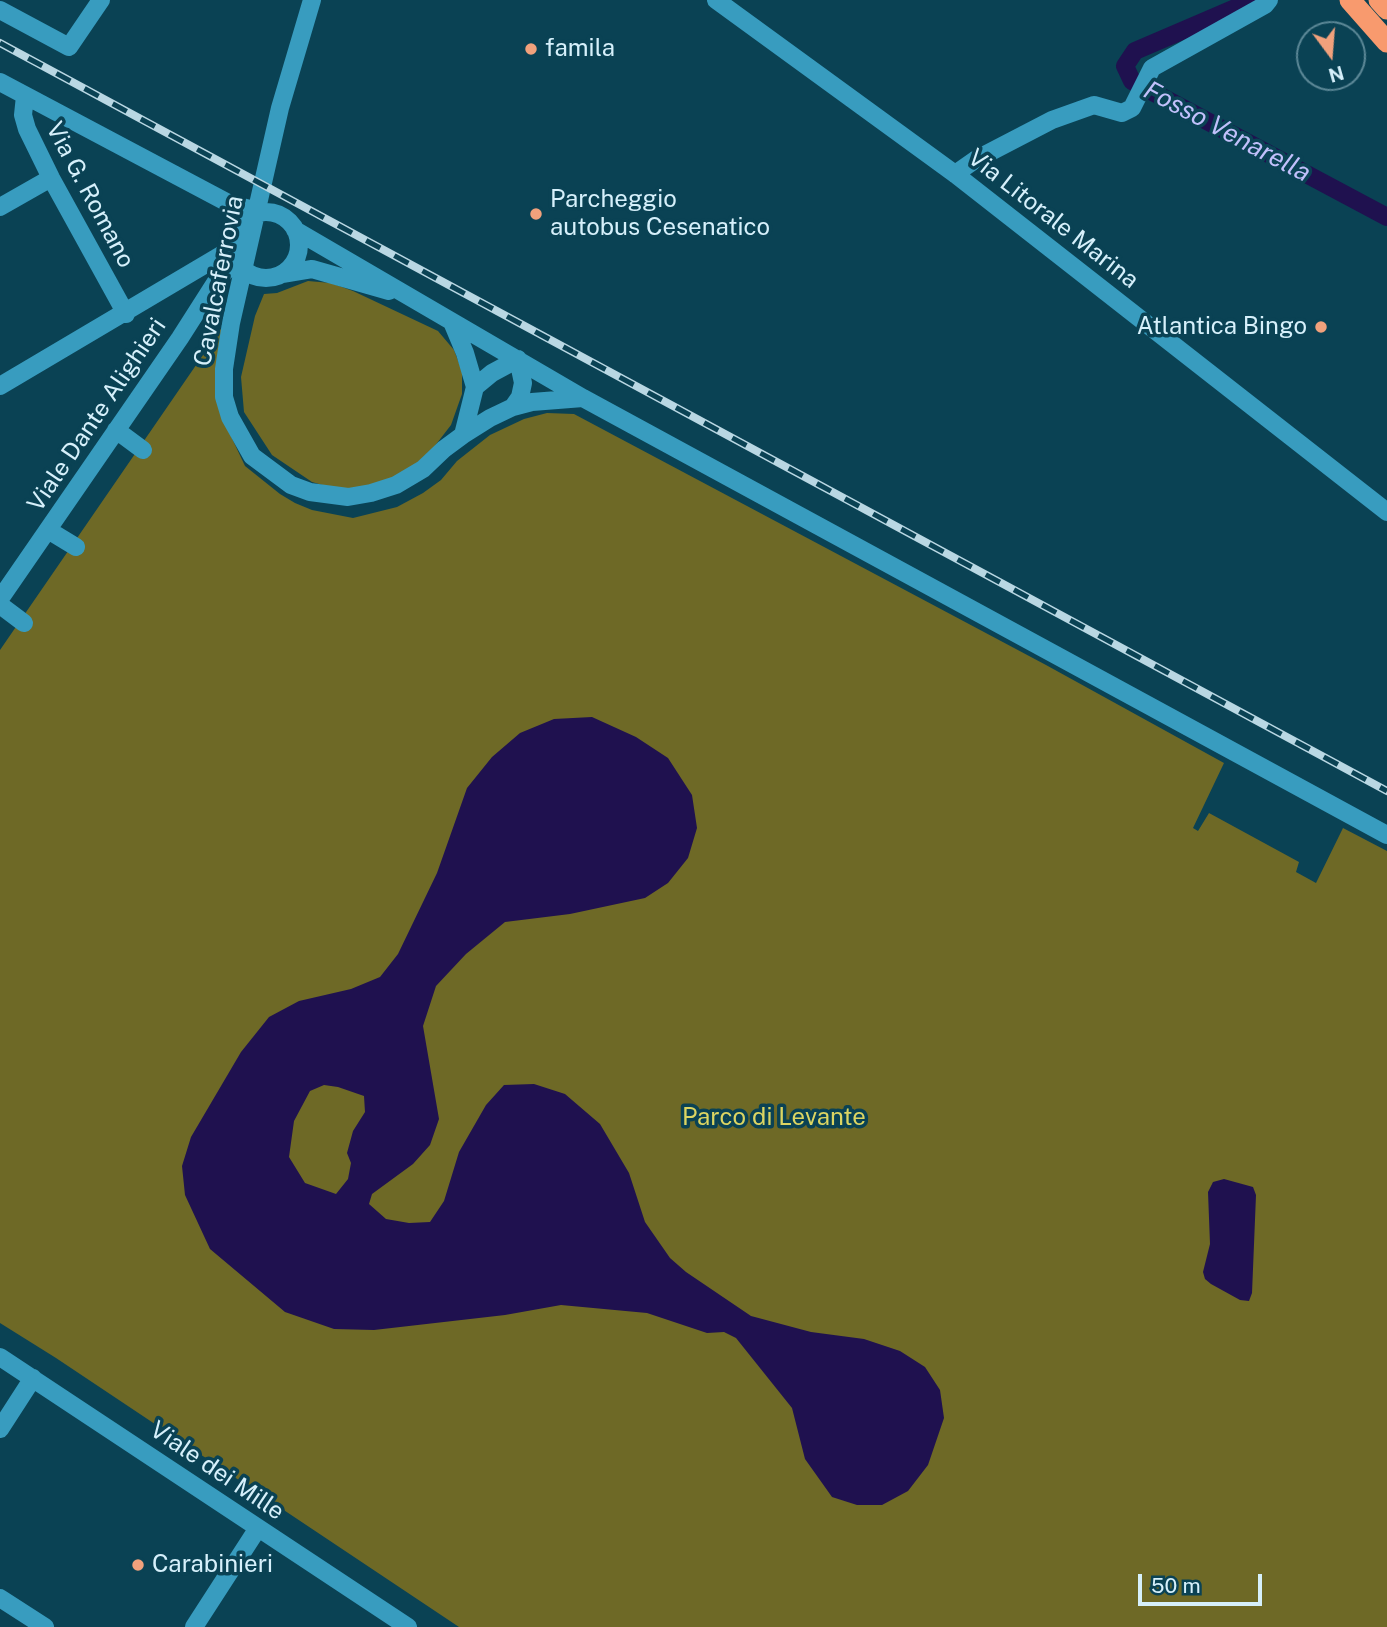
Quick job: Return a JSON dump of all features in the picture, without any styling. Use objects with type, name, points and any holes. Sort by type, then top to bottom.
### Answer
[{"type":"highway","points":[[1350,0],[1387,42]]},
{"type":"highway","points":[[1379,0],[1387,9]]},
{"type":"street","points":[[0,10],[69,47],[101,0]]},
{"type":"street","name":"Cavalcaferrovia","points":[[312,0],[280,108],[231,323],[224,369],[224,397],[230,417],[252,456],[291,485],[310,492],[348,496],[372,493],[396,485],[423,469],[444,449],[490,418],[532,402],[583,398]]},
{"type":"street","name":"Via Litorale Marina","points":[[716,0],[956,174],[1387,512]]},
{"type":"street","points":[[956,174],[975,160],[1052,120],[1094,105],[1122,113],[1132,108],[1152,68],[1265,5],[1269,0]]},
{"type":"street","points":[[0,82],[230,204],[281,216],[295,230],[583,398],[1387,835]]},
{"type":"street","name":"Via G. Romano","points":[[25,96],[24,121],[51,178],[126,314]]},
{"type":"street","points":[[0,207],[51,178]]},
{"type":"street","points":[[230,204],[237,228],[234,254],[251,275],[272,278],[312,269],[409,297]]},
{"type":"street","points":[[237,228],[252,214],[262,212]]},
{"type":"street","points":[[282,274],[296,259],[299,239],[295,230]]},
{"type":"street","points":[[0,386],[234,254]]},
{"type":"street","name":"Viale Dante Alighieri","points":[[0,599],[234,254]]},
{"type":"street","points":[[452,321],[475,387],[463,435]]},
{"type":"street","points":[[475,387],[492,373],[518,359]]},
{"type":"street","points":[[513,408],[520,397],[523,383],[518,359]]},
{"type":"street","points":[[116,430],[143,450]]},
{"type":"street","points":[[48,530],[76,547]]},
{"type":"street","points":[[0,605],[23,622]]},
{"type":"street","name":"Viale dei Mille","points":[[0,1357],[408,1627]]},
{"type":"street","points":[[0,1429],[33,1378]]},
{"type":"street","points":[[194,1627],[258,1528]]},
{"type":"street","points":[[0,1598],[46,1627]]},
{"type":"green space","points":[[308,281],[331,283],[353,291],[438,331],[454,350],[462,371],[462,394],[451,425],[418,462],[382,484],[351,489],[333,488],[312,482],[272,455],[244,412],[241,377],[255,316],[264,294],[277,293]]},
{"type":"green space","name":"Parco di Levante","points":[[225,323],[221,415],[245,466],[295,503],[312,510],[353,518],[397,507],[441,480],[457,461],[490,435],[524,419],[547,413],[574,414],[1046,665],[1224,763],[1193,828],[1198,831],[1209,813],[1299,862],[1296,872],[1316,883],[1343,828],[1387,851],[1387,1627],[459,1627],[0,1323],[0,650]]},
{"type":"shaded area","points":[[592,717],[636,737],[668,758],[692,795],[697,828],[688,858],[668,883],[645,898],[570,914],[505,922],[466,954],[436,986],[423,1026],[439,1119],[430,1145],[413,1164],[372,1194],[369,1204],[386,1219],[409,1223],[430,1222],[444,1201],[459,1152],[486,1105],[504,1085],[534,1084],[565,1094],[600,1124],[629,1173],[645,1222],[670,1258],[686,1272],[751,1316],[811,1332],[864,1339],[900,1351],[925,1367],[940,1390],[944,1418],[928,1465],[908,1491],[882,1505],[857,1505],[832,1497],[805,1459],[792,1408],[736,1338],[724,1332],[707,1333],[647,1313],[561,1305],[505,1315],[374,1330],[334,1329],[285,1312],[210,1249],[185,1195],[182,1166],[191,1137],[241,1052],[269,1017],[299,1001],[351,989],[380,977],[398,954],[437,873],[467,788],[492,757],[520,733],[554,719]],"holes":[[[324,1085],[364,1096],[365,1112],[353,1131],[347,1153],[351,1163],[348,1179],[336,1194],[305,1183],[289,1157],[294,1121],[310,1091]]]},
{"type":"shaded area","points":[[1224,1179],[1253,1187],[1256,1195],[1252,1293],[1249,1301],[1240,1300],[1211,1284],[1205,1279],[1203,1272],[1210,1244],[1208,1192],[1213,1182]]},
{"type":"waterway","name":"Fosso Venarella","points":[[1247,0],[1240,6],[1135,51],[1125,66],[1132,81],[1387,217]]},
{"type":"railway","points":[[0,43],[1387,791]]},
{"type":"place","name":"famila","points":[[531,49]]},
{"type":"place","name":"Parcheggio autobus Cesenatico","points":[[536,214]]},
{"type":"place","name":"Atlantica Bingo","points":[[1321,327]]},
{"type":"place","name":"Carabinieri","points":[[138,1565]]}]
